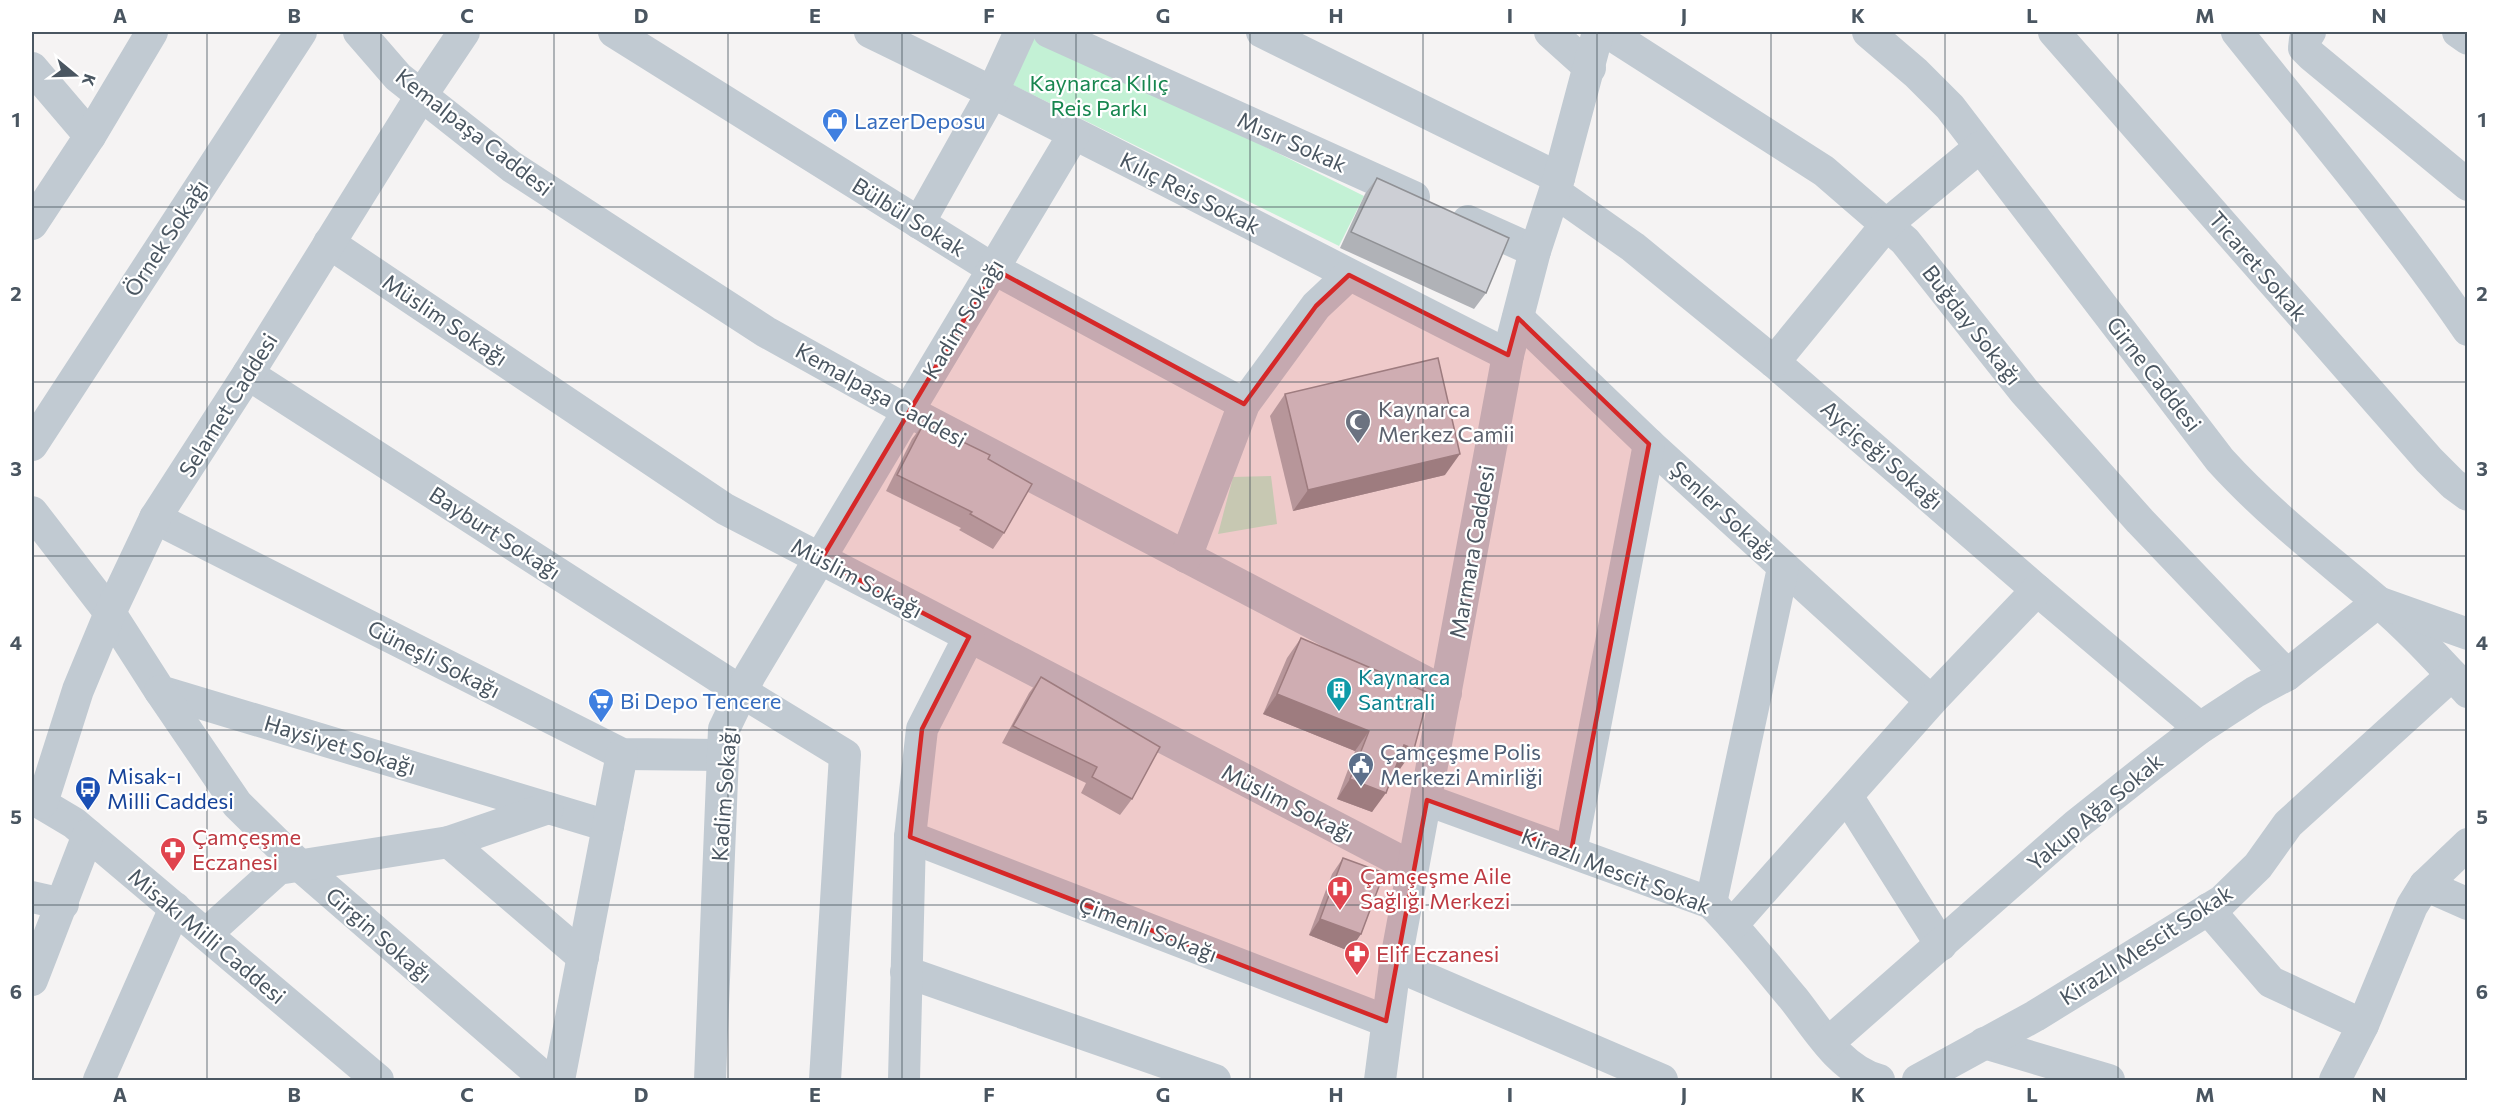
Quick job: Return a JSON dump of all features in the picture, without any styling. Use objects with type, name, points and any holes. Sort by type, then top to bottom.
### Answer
[{"type":"street","points":[[32,224],[90,136],[152,32]]},
{"type":"street","name":"Örnek Sokağı","points":[[32,445],[301,32]]},
{"type":"street","name":"Kemalpaşa Caddesi","points":[[359,32],[398,77],[512,166],[757,326],[908,411],[1446,693]]},
{"type":"street","name":"Selamet Caddesi","points":[[37,800],[78,690],[110,613],[155,518],[248,374],[421,96],[464,32]]},
{"type":"street","name":"Bülbül Sokak","points":[[614,32],[994,269],[1244,404]]},
{"type":"street","name":"Kılıç Reis Sokak","points":[[870,32],[993,91],[1074,135],[1213,203],[1348,275],[1508,355]]},
{"type":"street","points":[[919,224],[993,91],[1020,32]]},
{"type":"street","name":"Mısır Sokak","points":[[1049,32],[1535,251]]},
{"type":"street","name":"Ayçiçeği Sokağı","points":[[1262,32],[1557,185],[1774,362],[2200,728]]},
{"type":"street","points":[[1550,32],[1590,68]]},
{"type":"street","name":"Marmara Caddesi","points":[[1380,1080],[1386,1021],[1412,867],[1508,355],[1535,251],[1557,185],[1590,68],[1598,32]]},
{"type":"street","name":"Buğday Sokağı","points":[[1607,32],[1824,171],[1905,241],[2024,391],[2140,522],[2287,675]]},
{"type":"street","name":"Girne Caddesi","points":[[1868,32],[1916,73],[1950,107],[2220,460],[2281,521],[2378,602],[2460,684]]},
{"type":"street","name":"Ticaret Sokak","points":[[2054,32],[2390,416],[2463,485]]},
{"type":"street","points":[[2237,32],[2349,174],[2396,228],[2468,330]]},
{"type":"street","points":[[2458,32],[2468,39]]},
{"type":"street","points":[[2271,74],[2307,40],[2468,185]]},
{"type":"street","points":[[32,68],[90,136]]},
{"type":"street","name":"Kadim Sokağı","points":[[710,1080],[724,729],[742,692],[1074,135]]},
{"type":"street","points":[[1774,362],[1887,224],[1980,147]]},
{"type":"street","name":"Müslim Sokağı","points":[[328,243],[725,509],[1412,867]]},
{"type":"street","points":[[1186,557],[1244,404],[1316,306],[1348,275]]},
{"type":"street","name":"Şenler Sokağı","points":[[1518,318],[1783,568],[1931,701]]},
{"type":"street","name":"Bayburt Sokağı","points":[[248,374],[742,692],[845,755],[825,1080]]},
{"type":"street","points":[[1571,852],[1650,444]]},
{"type":"street","points":[[32,512],[110,613],[160,691]]},
{"type":"street","name":"Güneşli Sokağı","points":[[155,518],[622,754],[723,755]]},
{"type":"street","points":[[1722,914],[1783,568]]},
{"type":"street","points":[[1722,914],[1847,796],[1931,701],[2037,590]]},
{"type":"street","points":[[2378,602],[2468,634]]},
{"type":"street","name":"Yakup Ağa Sokak","points":[[1828,1043],[2076,825],[2200,728],[2255,692],[2287,675],[2378,602]]},
{"type":"street","points":[[904,1080],[910,837],[922,729],[969,637]]},
{"type":"street","name":"Kirazlı Mescit Sokak","points":[[1918,1080],[2035,1016],[2222,901],[2258,866],[2288,824],[2460,684]]},
{"type":"street","name":"Haysiyet Sokağı","points":[[160,691],[608,826]]},
{"type":"street","name":"Girgin Sokağı","points":[[160,691],[237,804],[299,865],[547,1080]]},
{"type":"street","points":[[559,1080],[622,754]]},
{"type":"street","points":[[1847,796],[1941,945]]},
{"type":"street","name":"Misakı Milli Caddesi","points":[[37,800],[88,835],[378,1080]]},
{"type":"street","name":"Kirazlı Mescit Sokak","points":[[1426,800],[1571,852],[1722,914],[1828,1043],[1851,1066],[1879,1080]]},
{"type":"street","points":[[206,934],[278,869],[449,842],[548,808]]},
{"type":"street","points":[[32,980],[88,835]]},
{"type":"street","name":"Çimenli Sokağı","points":[[910,837],[1386,1021]]},
{"type":"street","points":[[449,842],[583,957]]},
{"type":"street","points":[[2335,1080],[2363,1025],[2412,906],[2425,885],[2468,844]]},
{"type":"street","points":[[2425,885],[2468,904]]},
{"type":"street","points":[[32,897],[63,904]]},
{"type":"street","points":[[99,1080],[175,908]]},
{"type":"street","points":[[2208,909],[2271,982],[2363,1025]]},
{"type":"street","points":[[1395,965],[1662,1080]]},
{"type":"street","points":[[906,972],[1215,1080]]},
{"type":"street","points":[[1984,1042],[2109,1080]]},
{"type":"highlighted area","points":[[994,269],[1244,404],[1316,306],[1349,275],[1508,355],[1518,318],[1649,444],[1571,852],[1427,800],[1386,1021],[910,837],[922,729],[969,637],[821,560]]},
{"type":"green space","name":"Kaynarca Kılıç Reis Parkı","points":[[1034,32],[1364,196],[1339,246],[1009,83]]},
{"type":"green space","points":[[1271,476],[1277,524],[1218,534],[1233,477]]},
{"type":"building","points":[[1377,178],[1509,238],[1486,293],[1351,232]]},
{"type":"building","name":"Kaynarca Merkez Camii","points":[[1438,358],[1460,454],[1308,490],[1285,394]]},
{"type":"building","points":[[924,423],[990,455],[988,459],[1032,484],[1004,533],[970,514],[972,512],[897,475]]},
{"type":"building","points":[[1301,638],[1429,693],[1414,749],[1404,745],[1386,793],[1350,779],[1369,731],[1277,694]]},
{"type":"building","points":[[1041,677],[1160,747],[1132,799],[1092,777],[1097,767],[1013,726]]},
{"type":"building","name":"Çamçeşme Aile Sağlığı Merkezi","points":[[1343,858],[1384,873],[1361,934],[1320,919]]},
{"type":"place","name":"LazerDeposu","points":[[835,144]]},
{"type":"place","name":"Kaynarca Merkez Camii","points":[[1358,445]]},
{"type":"place","name":"Kaynarca Santrali","points":[[1339,713]]},
{"type":"place","name":"Bi Depo Tencere","points":[[601,724]]},
{"type":"place","name":"Çamçeşme Polis Merkezi Amirliği","points":[[1361,788]]},
{"type":"place","name":"Misak-ı Milli Caddesi","points":[[88,812]]},
{"type":"place","name":"Çamçeşme Eczanesi","points":[[173,873]]},
{"type":"place","name":"Çamçeşme Aile Sağlığı Merkezi","points":[[1340,912]]},
{"type":"place","name":"Elif Eczanesi","points":[[1357,977]]}]
